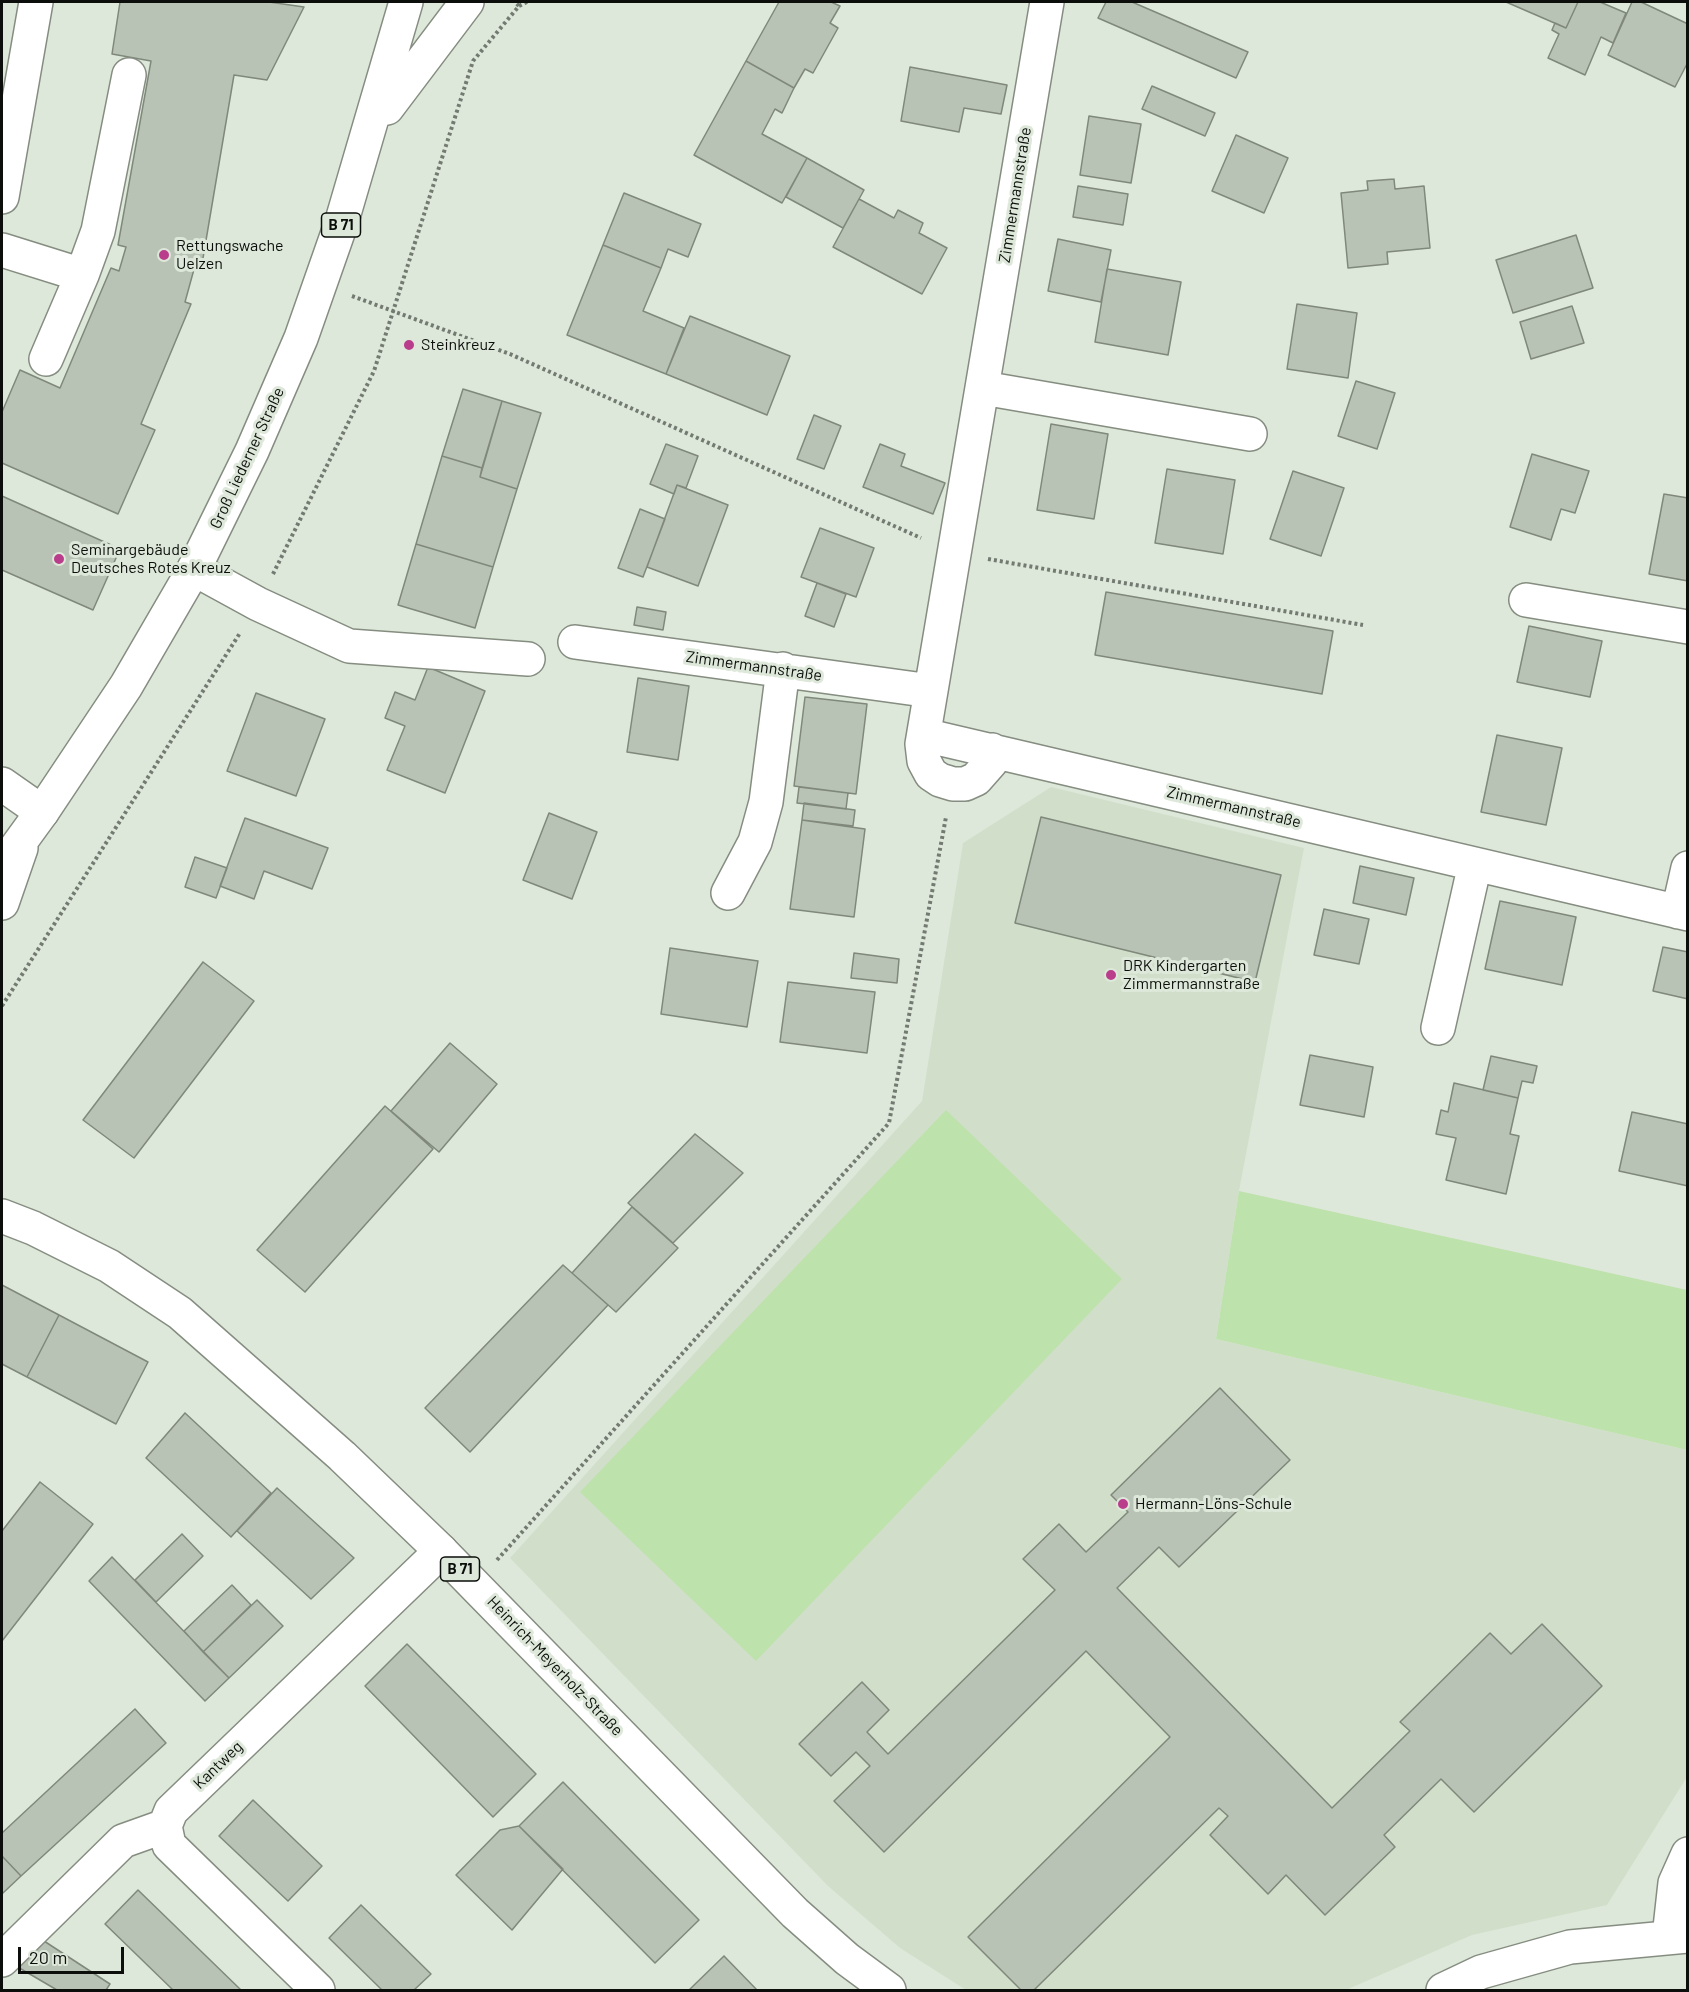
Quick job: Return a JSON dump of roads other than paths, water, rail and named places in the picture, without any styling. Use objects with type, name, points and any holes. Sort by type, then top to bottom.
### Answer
[{"type":"street","points":[[2,197],[36,2]]},
{"type":"street","name":"Groß Liederner Straße","points":[[2,867],[126,686],[194,569],[252,451],[301,338],[320,284],[376,111],[406,2]]},
{"type":"street","points":[[376,111],[387,108],[467,2]]},
{"type":"street","name":"Zimmermannstraße","points":[[992,750],[991,762],[976,779],[965,784],[953,784],[940,780],[927,768],[922,753],[1047,2]]},
{"type":"street","points":[[46,359],[98,231],[129,75]]},
{"type":"street","points":[[2,250],[82,274]]},
{"type":"street","points":[[982,388],[1250,434]]},
{"type":"street","points":[[194,569],[258,604],[349,646],[528,660]]},
{"type":"street","points":[[1526,600],[1688,627]]},
{"type":"street","name":"Zimmermannstraße","points":[[576,642],[932,691]]},
{"type":"street","points":[[728,893],[755,842],[766,802],[783,669]]},
{"type":"street","name":"Zimmermannstraße","points":[[924,735],[1683,913],[1688,868]]},
{"type":"street","points":[[2,784],[35,822],[2,903]]},
{"type":"street","points":[[1438,1028],[1475,864]]},
{"type":"street","points":[[2,1197],[33,1228]]},
{"type":"street","name":"Heinrich-Meyerholz-Straße","points":[[2,1216],[33,1228],[109,1266],[180,1313],[342,1456],[475,1584],[795,1913],[847,1959],[889,1990]]},
{"type":"street","name":"Kantweg","points":[[165,1826],[171,1811],[441,1551]]},
{"type":"street","points":[[2,1960],[123,1841],[165,1826],[169,1845],[318,1990]]},
{"type":"street","points":[[1443,1990],[1481,1972],[1570,1947],[1678,1936],[1675,1883],[1688,1854]]},
{"type":"place","name":"Rettungswache Uelzen","points":[[164,255]]},
{"type":"place","name":"Steinkreuz","points":[[409,345]]},
{"type":"place","name":"Seminargebäude Deutsches Rotes Kreuz","points":[[59,559]]},
{"type":"place","name":"DRK Kindergarten Zimmermannstraße","points":[[1111,975]]},
{"type":"place","name":"Hermann-Löns-Schule","points":[[1123,1504]]}]
